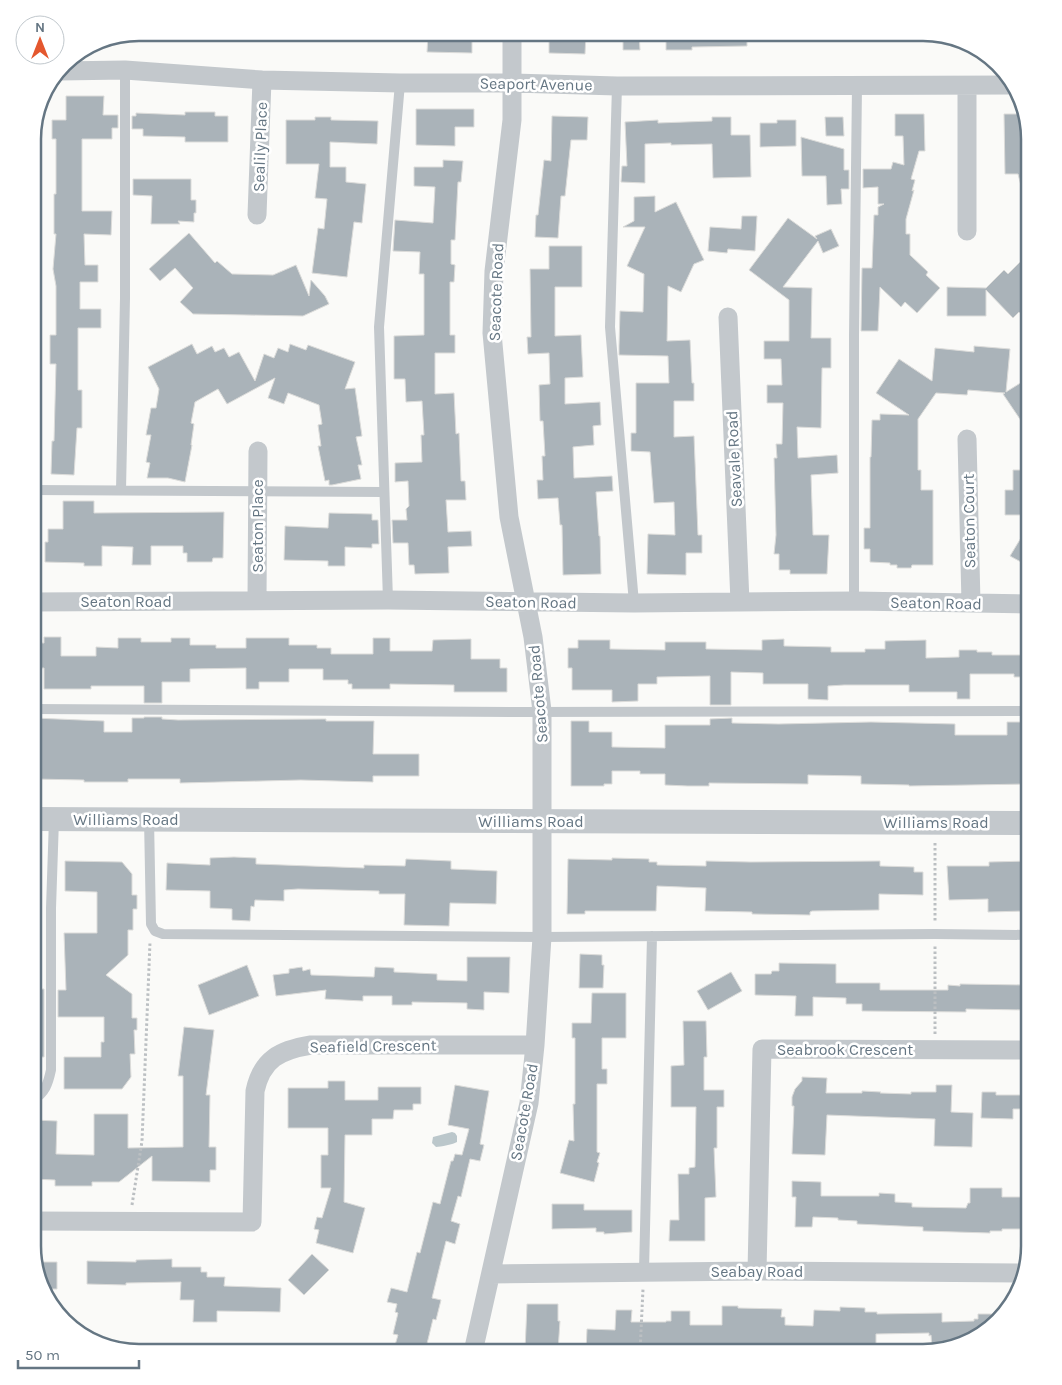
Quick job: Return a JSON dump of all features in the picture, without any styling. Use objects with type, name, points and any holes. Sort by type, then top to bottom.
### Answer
[{"type":"street","name":"Seacote Road","points":[[474,1344],[529,1103],[542,937],[542,711],[533,637],[509,517],[492,333],[494,271],[512,120],[512,41]]},
{"type":"street","name":"Seaport Avenue","points":[[69,71],[125,70],[262,80],[400,83],[513,83],[617,86],[1004,85]]},
{"type":"street","name":"Sealily Place","points":[[257,215],[262,80]]},
{"type":"street","points":[[967,86],[967,231]]},
{"type":"street","name":"Seavale Road","points":[[728,317],[740,602]]},
{"type":"street","name":"Seaton Court","points":[[967,439],[971,604]]},
{"type":"street","name":"Seaton Place","points":[[257,600],[258,451]]},
{"type":"street","name":"Seaton Road","points":[[41,602],[388,600],[634,604],[854,601],[1021,604]]},
{"type":"street","name":"Williams Road","points":[[44,819],[1021,823]]},
{"type":"street","name":"Seafield Crescent","points":[[41,1221],[252,1222],[254,1101],[256,1085],[260,1072],[265,1065],[288,1050],[311,1045],[535,1045]]},
{"type":"street","name":"Seabrook Crescent","points":[[757,1271],[762,1049],[1021,1050]]},
{"type":"street","name":"Seabay Road","points":[[491,1274],[644,1271],[1016,1273]]},
{"type":"lane","points":[[121,490],[125,298],[125,70]]},
{"type":"lane","points":[[388,600],[379,327],[400,83]]},
{"type":"lane","points":[[617,86],[610,327],[634,604]]},
{"type":"lane","points":[[854,601],[854,336],[857,86]]},
{"type":"lane","points":[[41,490],[384,492]]},
{"type":"lane","points":[[41,709],[1021,711]]},
{"type":"lane","points":[[41,1095],[47,1087],[51,1070],[51,908],[44,819]]},
{"type":"lane","points":[[149,820],[151,924],[155,931],[163,934],[542,937],[1021,935]]},
{"type":"lane","points":[[644,1271],[652,936]]},
{"type":"path","points":[[129,1221],[142,1141],[150,940],[155,931]]},
{"type":"path","points":[[640,1344],[644,1271]]},
{"type":"shaded area","points":[[452,1132],[457,1136],[457,1142],[436,1147],[432,1143],[433,1137]]},
{"type":"building","points":[[428,41],[472,41],[472,53],[427,52]]},
{"type":"building","points":[[549,41],[586,41],[585,54],[549,53]]},
{"type":"building","points":[[623,41],[639,41],[640,50],[623,50]]},
{"type":"building","points":[[666,41],[747,41],[747,46],[692,47],[692,50],[666,50]]},
{"type":"building","points":[[66,96],[104,96],[103,115],[118,115],[118,128],[112,128],[112,139],[82,139],[82,211],[112,211],[111,235],[84,234],[85,265],[98,265],[98,282],[80,282],[80,309],[101,309],[101,328],[78,328],[78,390],[82,390],[82,428],[77,428],[74,475],[51,474],[56,364],[50,364],[50,335],[56,335],[56,286],[53,269],[56,234],[54,234],[54,194],[56,194],[56,139],[52,139],[52,120],[66,120]]},
{"type":"building","points":[[416,109],[474,109],[474,127],[455,127],[455,146],[416,145]]},
{"type":"building","points":[[185,112],[215,112],[215,116],[228,116],[228,142],[185,142],[185,137],[143,136],[143,129],[132,129],[132,116],[136,116],[136,113],[185,115]]},
{"type":"building","points":[[895,114],[924,114],[925,151],[919,151],[911,179],[915,180],[906,219],[906,234],[910,234],[910,255],[928,272],[926,275],[940,288],[917,313],[905,302],[901,307],[880,287],[878,331],[861,331],[862,268],[872,268],[874,215],[878,215],[878,207],[884,204],[878,204],[878,187],[863,188],[863,169],[891,169],[893,162],[904,165],[903,136],[895,136]]},
{"type":"building","points":[[1004,114],[1018,114],[1021,139],[1021,186],[1018,174],[1005,174]]},
{"type":"building","points":[[552,116],[588,117],[587,140],[571,140],[565,196],[561,196],[558,238],[535,237],[536,215],[538,215],[544,160],[551,161]]},
{"type":"building","points":[[315,117],[331,117],[331,120],[378,121],[377,144],[330,142],[330,167],[346,167],[346,182],[366,184],[362,223],[354,222],[347,277],[312,273],[318,228],[324,229],[327,199],[315,198],[319,164],[286,164],[286,120],[315,120]]},
{"type":"building","points":[[712,117],[731,117],[731,135],[750,135],[751,177],[713,178],[712,144],[645,144],[645,183],[621,182],[622,166],[627,166],[625,122],[658,120],[658,123],[712,121]]},
{"type":"building","points":[[825,117],[843,117],[844,136],[826,136]]},
{"type":"building","points":[[777,120],[796,120],[796,146],[760,147],[760,123],[777,123]]},
{"type":"building","points":[[801,137],[844,149],[844,170],[849,170],[849,189],[841,189],[842,204],[827,205],[826,176],[802,176]]},
{"type":"building","points":[[443,160],[463,161],[461,182],[458,182],[455,240],[451,240],[451,264],[455,265],[454,282],[450,282],[450,335],[455,335],[455,353],[435,353],[435,394],[454,393],[456,434],[459,433],[461,481],[465,481],[466,500],[446,500],[448,532],[471,531],[472,546],[448,547],[449,573],[415,574],[414,565],[409,565],[408,543],[393,543],[392,520],[407,520],[406,509],[409,506],[408,481],[395,482],[395,463],[422,462],[421,435],[424,435],[422,401],[406,402],[405,379],[394,379],[394,336],[424,335],[424,274],[419,274],[420,252],[393,251],[395,220],[433,223],[435,187],[414,186],[414,167],[443,167]]},
{"type":"building","points":[[133,179],[191,179],[191,200],[196,200],[194,222],[178,221],[180,224],[151,224],[152,196],[133,195]]},
{"type":"building","points":[[655,196],[655,212],[676,202],[704,260],[694,264],[681,292],[668,286],[667,341],[690,340],[692,383],[694,383],[694,401],[674,401],[674,437],[694,436],[698,535],[702,535],[702,553],[686,553],[686,575],[647,574],[648,534],[675,535],[674,502],[654,503],[650,452],[631,451],[631,433],[636,433],[636,383],[669,383],[668,356],[619,355],[620,311],[643,312],[644,274],[627,266],[645,227],[623,227],[634,221],[634,197]]},
{"type":"building","points":[[742,216],[757,216],[755,251],[728,249],[727,253],[708,251],[710,227],[741,229]]},
{"type":"building","points":[[788,218],[817,239],[815,236],[831,229],[839,246],[823,253],[818,241],[783,287],[812,288],[811,338],[831,338],[831,368],[822,368],[821,428],[797,427],[798,458],[837,455],[838,473],[811,475],[813,535],[829,535],[827,574],[790,574],[790,570],[779,570],[779,554],[774,554],[776,535],[774,458],[777,458],[776,444],[782,444],[783,403],[767,403],[767,385],[782,385],[781,359],[764,359],[764,341],[789,341],[789,300],[749,270]]},
{"type":"building","points":[[189,233],[215,263],[217,261],[232,274],[273,275],[296,265],[309,296],[311,280],[325,296],[329,304],[303,316],[193,314],[180,302],[193,288],[175,268],[160,281],[149,269]]},
{"type":"building","points":[[549,246],[582,246],[582,287],[555,287],[555,336],[581,335],[583,377],[565,378],[565,404],[600,402],[601,425],[593,426],[594,445],[573,447],[574,478],[612,476],[613,491],[596,492],[601,574],[563,575],[562,525],[560,525],[558,498],[538,499],[537,480],[543,480],[542,456],[545,456],[543,421],[540,421],[539,385],[550,384],[549,353],[528,354],[527,337],[531,337],[530,269],[549,269]]},
{"type":"building","points":[[1021,261],[1021,314],[1019,312],[1013,318],[986,290],[986,316],[947,316],[947,287],[986,288],[1004,270],[1008,274]]},
{"type":"building","points":[[192,344],[197,354],[212,346],[215,352],[224,348],[229,357],[239,352],[255,381],[264,354],[274,358],[278,348],[288,352],[290,344],[306,350],[308,345],[355,362],[345,389],[355,388],[362,436],[356,437],[362,465],[358,465],[361,479],[332,485],[329,485],[329,480],[325,481],[318,446],[321,446],[318,425],[322,424],[319,405],[288,393],[284,404],[268,398],[275,378],[227,404],[218,389],[195,402],[191,423],[194,424],[192,445],[185,482],[168,478],[147,478],[150,463],[146,462],[151,435],[146,435],[151,408],[156,408],[159,389],[148,367]]},
{"type":"building","points":[[974,346],[1010,349],[1006,392],[1021,383],[1021,421],[1003,394],[1005,393],[968,390],[967,395],[936,393],[918,419],[918,470],[921,470],[921,490],[933,490],[933,565],[912,565],[911,568],[897,568],[897,565],[890,565],[890,563],[870,562],[870,549],[864,549],[864,528],[870,528],[872,420],[880,420],[880,414],[909,415],[876,393],[899,359],[932,381],[935,348],[974,352]]},
{"type":"building","points":[[1013,470],[1021,470],[1021,515],[1005,515],[1005,490],[1013,490]]},
{"type":"building","points":[[63,501],[94,501],[94,513],[224,512],[223,558],[213,558],[212,562],[187,562],[187,553],[183,553],[183,546],[151,546],[151,565],[132,565],[133,547],[102,546],[102,566],[84,566],[84,563],[45,562],[45,542],[48,542],[48,529],[63,529]]},
{"type":"building","points":[[329,513],[372,514],[372,520],[378,520],[379,544],[372,544],[372,548],[345,547],[345,566],[328,566],[328,561],[284,560],[285,526],[328,528]]},
{"type":"building","points":[[1021,538],[1021,562],[1010,556]]},
{"type":"building","points":[[44,637],[61,637],[61,656],[96,656],[96,647],[118,648],[118,638],[141,638],[141,642],[171,642],[171,638],[190,638],[190,645],[216,645],[216,648],[246,648],[246,638],[289,638],[289,645],[317,645],[317,648],[331,648],[331,654],[373,654],[373,638],[390,638],[390,651],[432,651],[433,640],[471,639],[471,659],[500,659],[500,668],[507,668],[507,692],[454,692],[454,685],[390,684],[390,689],[352,689],[352,684],[348,684],[348,680],[323,680],[323,669],[289,669],[289,682],[259,682],[259,689],[246,689],[246,668],[190,669],[190,682],[162,682],[162,703],[144,703],[144,686],[91,686],[91,689],[44,689],[44,668],[41,668],[41,643],[44,643]]},
{"type":"building","points":[[784,639],[784,646],[831,647],[831,652],[865,652],[865,649],[885,649],[885,641],[926,640],[926,658],[959,657],[959,650],[992,652],[992,655],[1021,655],[1021,677],[1014,677],[1014,674],[970,674],[970,699],[957,699],[957,692],[909,692],[909,685],[844,685],[828,686],[828,700],[808,699],[808,684],[763,684],[763,673],[731,672],[731,705],[710,705],[710,676],[657,677],[657,684],[638,684],[638,701],[612,702],[612,690],[572,690],[572,668],[568,668],[568,648],[578,648],[578,640],[610,640],[610,649],[665,650],[665,642],[706,642],[706,649],[762,650],[762,640]]},
{"type":"building","points":[[162,717],[162,719],[178,720],[326,719],[326,721],[374,721],[373,754],[419,754],[419,776],[373,776],[373,782],[301,780],[180,783],[180,779],[128,779],[128,782],[41,779],[41,718],[104,721],[104,732],[132,732],[132,718]]},
{"type":"building","points":[[732,718],[732,723],[779,724],[871,722],[955,724],[955,735],[1007,735],[1007,722],[1021,722],[1021,784],[909,786],[861,784],[861,776],[808,775],[808,784],[709,783],[709,786],[688,786],[665,785],[665,774],[640,774],[640,771],[612,771],[612,784],[604,784],[604,786],[571,786],[571,721],[589,721],[589,732],[612,732],[612,747],[665,748],[665,725],[710,725],[710,719]]},
{"type":"building","points":[[210,858],[256,858],[256,864],[364,868],[364,865],[405,866],[406,859],[451,861],[451,869],[497,871],[496,904],[450,903],[449,926],[404,925],[405,894],[379,894],[379,891],[298,889],[284,890],[284,901],[255,900],[254,907],[251,906],[250,921],[232,920],[232,909],[210,908],[210,891],[166,890],[167,863],[210,865]]},
{"type":"building","points":[[612,858],[649,859],[649,862],[657,862],[657,865],[706,866],[706,861],[880,861],[880,866],[914,867],[914,872],[923,872],[923,895],[879,894],[879,910],[812,911],[810,915],[752,914],[752,912],[705,911],[706,888],[657,886],[656,911],[585,911],[585,914],[567,914],[568,859],[612,860]]},
{"type":"building","points":[[65,861],[122,862],[132,874],[132,895],[137,895],[137,909],[133,909],[133,930],[128,930],[128,955],[106,975],[132,994],[132,1018],[137,1018],[137,1030],[134,1030],[135,1054],[130,1054],[131,1077],[122,1089],[64,1089],[64,1057],[101,1057],[101,1042],[104,1042],[104,1017],[58,1017],[58,990],[66,990],[64,933],[97,933],[97,892],[65,891]]},
{"type":"building","points":[[1021,861],[1021,911],[988,912],[988,899],[949,900],[947,866],[989,866],[989,862]]},
{"type":"building","points":[[580,954],[602,955],[602,965],[604,965],[603,988],[579,988]]},
{"type":"building","points":[[467,957],[510,957],[509,993],[484,992],[484,1010],[467,1009],[467,1003],[412,1002],[412,1005],[392,1005],[392,996],[363,996],[363,1001],[325,999],[326,990],[276,996],[273,975],[289,973],[289,969],[302,967],[303,971],[310,969],[311,975],[374,977],[375,967],[394,968],[394,972],[437,974],[437,980],[467,981]]},
{"type":"building","points":[[779,963],[836,964],[836,983],[880,983],[880,990],[948,990],[948,985],[960,986],[960,984],[1021,985],[1021,1010],[966,1009],[966,1012],[862,1011],[862,1004],[846,1004],[846,998],[813,997],[813,1016],[795,1016],[796,996],[755,995],[755,974],[771,974],[772,971],[779,971]]},
{"type":"building","points":[[247,965],[259,996],[209,1015],[198,985]]},
{"type":"building","points":[[731,972],[742,991],[708,1010],[697,991]]},
{"type":"building","points":[[41,989],[44,989],[44,1057],[41,1057]]},
{"type":"building","points":[[592,993],[626,993],[626,1038],[602,1038],[602,1069],[607,1069],[607,1084],[597,1084],[597,1152],[600,1153],[594,1182],[560,1173],[569,1140],[574,1141],[575,1038],[572,1038],[572,1023],[591,1023]]},
{"type":"building","points":[[683,1021],[706,1021],[707,1057],[704,1057],[704,1090],[724,1090],[724,1107],[717,1107],[717,1148],[714,1148],[716,1197],[705,1198],[705,1241],[669,1241],[670,1220],[679,1220],[678,1174],[689,1174],[689,1168],[695,1167],[696,1107],[671,1107],[671,1066],[684,1065]]},
{"type":"building","points":[[184,1027],[214,1030],[206,1095],[210,1095],[209,1147],[216,1147],[216,1170],[210,1170],[210,1182],[152,1181],[152,1156],[119,1182],[92,1182],[92,1186],[55,1186],[55,1180],[41,1179],[41,1120],[57,1121],[56,1154],[94,1155],[94,1114],[128,1114],[128,1148],[183,1147],[183,1076],[178,1076]]},
{"type":"building","points":[[802,1077],[827,1078],[826,1093],[862,1093],[862,1091],[911,1094],[911,1092],[936,1092],[936,1085],[952,1085],[951,1112],[973,1113],[972,1147],[934,1146],[935,1119],[827,1115],[825,1155],[792,1154],[794,1106],[792,1106],[792,1097],[795,1089],[802,1081]]},
{"type":"building","points":[[328,1081],[345,1081],[345,1100],[378,1100],[378,1087],[421,1087],[421,1104],[413,1104],[413,1110],[394,1110],[393,1119],[372,1119],[372,1135],[345,1135],[344,1202],[365,1208],[353,1253],[316,1243],[319,1230],[314,1229],[317,1217],[322,1218],[331,1188],[321,1188],[321,1155],[328,1155],[328,1128],[288,1128],[288,1088],[328,1088]]},
{"type":"building","points":[[455,1085],[489,1091],[480,1144],[484,1145],[480,1161],[470,1159],[461,1197],[458,1196],[451,1221],[460,1224],[455,1244],[446,1241],[432,1298],[441,1300],[436,1320],[433,1319],[427,1344],[395,1344],[398,1335],[393,1334],[398,1313],[395,1312],[397,1304],[387,1302],[391,1288],[407,1292],[417,1252],[420,1253],[433,1202],[440,1204],[451,1161],[453,1161],[455,1154],[462,1155],[469,1129],[448,1125]]},
{"type":"building","points":[[982,1092],[996,1092],[996,1095],[1021,1095],[1021,1109],[1013,1109],[1013,1119],[981,1118]]},
{"type":"building","points":[[792,1181],[821,1182],[821,1196],[879,1196],[879,1193],[895,1194],[895,1202],[912,1203],[912,1207],[966,1208],[968,1203],[970,1203],[970,1188],[1002,1188],[1002,1197],[1021,1197],[1021,1229],[1002,1229],[1002,1231],[990,1231],[990,1233],[923,1231],[923,1227],[857,1224],[857,1221],[813,1217],[812,1227],[795,1227],[796,1197],[792,1197]]},
{"type":"building","points":[[552,1204],[584,1204],[584,1210],[632,1210],[632,1232],[604,1234],[604,1232],[596,1232],[596,1228],[552,1229]]},
{"type":"building","points":[[312,1254],[329,1270],[304,1295],[288,1280]]},
{"type":"building","points":[[172,1259],[172,1267],[201,1267],[201,1272],[207,1272],[207,1277],[225,1277],[224,1286],[281,1288],[280,1312],[217,1311],[217,1322],[193,1322],[194,1300],[180,1300],[181,1282],[126,1283],[126,1285],[87,1284],[87,1261],[136,1262],[136,1260]]},
{"type":"building","points":[[42,1262],[57,1262],[57,1289],[51,1289]]},
{"type":"building","points":[[527,1304],[558,1304],[558,1321],[560,1321],[558,1344],[525,1344]]},
{"type":"building","points":[[722,1306],[782,1309],[781,1317],[785,1317],[785,1325],[813,1326],[814,1310],[840,1311],[840,1307],[865,1308],[865,1312],[877,1312],[877,1314],[942,1313],[942,1322],[974,1321],[974,1319],[978,1319],[978,1314],[993,1314],[982,1324],[966,1334],[932,1343],[929,1333],[876,1334],[876,1344],[586,1344],[587,1329],[615,1330],[616,1310],[632,1310],[631,1322],[666,1322],[671,1321],[671,1311],[690,1311],[690,1325],[722,1325]]}]
